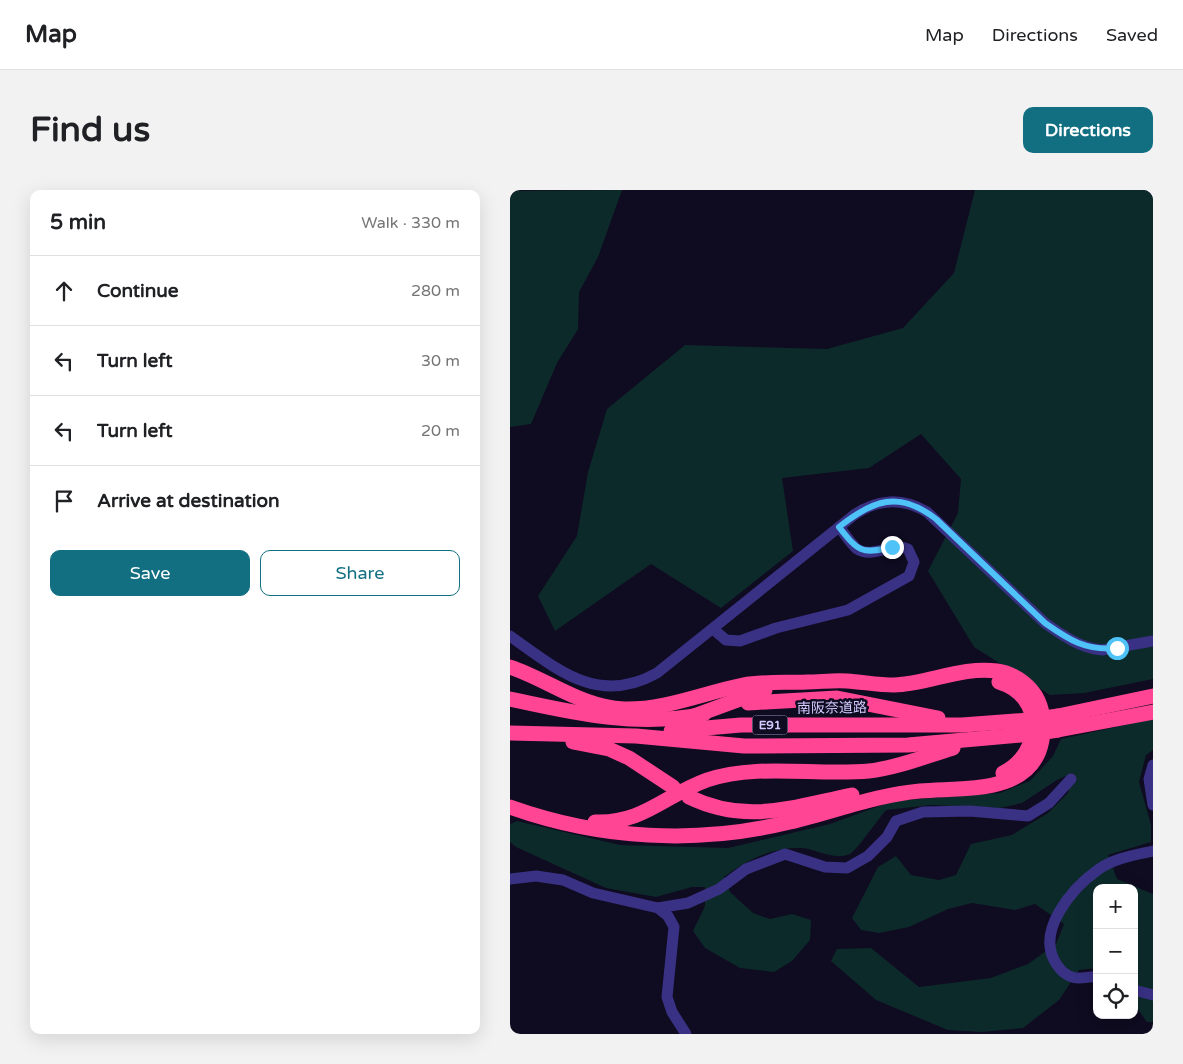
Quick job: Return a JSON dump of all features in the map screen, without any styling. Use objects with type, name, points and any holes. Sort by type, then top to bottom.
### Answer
[{"type":"highway","points":[[510,667],[578,699],[626,709],[666,704],[754,684],[841,681],[893,685],[975,671],[999,671],[1019,679],[1034,694],[1041,711],[1043,729],[1040,747],[1031,765],[1015,778],[1006,782],[982,788],[894,795],[747,831],[684,836],[622,834],[573,826],[510,807]]},
{"type":"highway","points":[[688,797],[726,810],[768,812],[898,787],[981,779],[1001,773],[1017,764],[1028,751],[1033,729],[1031,714],[1020,694],[1005,684],[986,679],[895,692],[846,688],[763,690],[694,716]]},
{"type":"highway","name":"南阪奈道路","points":[[1058,723],[1153,696]]},
{"type":"highway","points":[[510,699],[615,718],[649,720],[694,716],[761,700],[837,698],[956,722],[985,731]]},
{"type":"highway","name":"南阪奈道路","points":[[510,735],[636,736],[744,746],[908,745],[985,731],[1153,712]]},
{"type":"highway","name":"南阪奈道路","points":[[510,723],[686,731],[741,725],[985,731]]},
{"type":"highway","name":"E91","points":[[510,807],[574,820],[615,822],[638,816],[707,780],[730,775],[776,772],[868,771],[985,731]]},
{"type":"highway","points":[[510,735],[572,742],[609,749],[629,758],[673,787]]},
{"type":"street","points":[[510,636],[576,679],[589,684],[616,687],[630,685],[657,673],[839,527],[872,504],[891,501],[910,503],[936,519],[1045,623],[1062,636],[1094,649],[1102,650],[1153,641]]},
{"type":"street","points":[[713,629],[726,640],[740,641],[776,628],[840,612],[860,605],[900,582],[912,570],[914,562],[908,549],[900,546],[873,552],[863,552],[857,548],[839,527]]},
{"type":"street","points":[[1153,765],[1149,779],[1153,805]]},
{"type":"street","points":[[510,879],[536,876],[563,880],[593,893],[658,908],[688,904],[719,889],[746,869],[785,854],[825,867],[847,868],[868,856],[887,837],[896,821],[923,812],[970,811],[1028,816],[1049,803],[1071,779]]},
{"type":"street","points":[[1093,977],[1079,979],[1069,978],[1062,973],[1054,962],[1049,947],[1050,933],[1056,919],[1081,884],[1100,869],[1120,859],[1153,851]]},
{"type":"street","points":[[658,908],[668,916],[674,927],[667,996],[672,1012],[686,1034]]},
{"type":"street","points":[[1138,991],[1153,995]]},
{"type":"green space","points":[[622,190],[598,257],[579,292],[578,329],[557,363],[531,424],[510,427],[510,191]]},
{"type":"green space","points":[[975,190],[1153,190],[1153,679],[1084,693],[1050,695],[974,647],[928,571],[958,513],[961,479],[921,434],[869,468],[782,478],[793,551],[721,608],[651,564],[555,631],[538,596],[577,536],[588,472],[607,409],[685,345],[827,349],[903,328],[954,273]]},
{"type":"green space","points":[[1153,719],[1153,750],[1146,755],[1139,782],[1151,825],[1151,842],[1108,855],[1117,879],[1129,884],[1093,884],[1093,968],[1079,970],[1059,1000],[1023,1028],[982,1032],[948,1030],[876,1000],[831,961],[837,949],[871,948],[919,987],[991,978],[1028,964],[1056,944],[1064,924],[1035,904],[1015,910],[972,903],[948,909],[909,927],[879,933],[861,930],[852,918],[878,867],[896,856],[911,875],[939,880],[956,875],[971,844],[1012,835],[1048,813],[1068,793],[1073,773],[1057,780],[1022,803],[1000,808],[931,805],[886,810],[853,851],[844,856],[801,848],[790,848],[760,856],[733,871],[724,877],[730,892],[753,913],[770,919],[792,914],[811,920],[810,940],[792,961],[774,972],[740,968],[705,948],[693,931],[705,906],[705,887],[692,887],[656,897],[606,888],[516,847],[510,842],[510,824],[517,821],[620,845],[728,848],[830,824],[893,801],[1000,793],[1030,781],[1053,756],[1061,739]]},
{"type":"green space","points":[[1138,888],[1153,894],[1153,1022],[1147,1022],[1138,1010]]},
{"type":"route","points":[[892,547],[873,552],[863,552],[851,542],[839,527],[872,504],[891,501],[910,503],[920,507],[936,519],[1045,623],[1062,636],[1094,649],[1117,648]]}]
